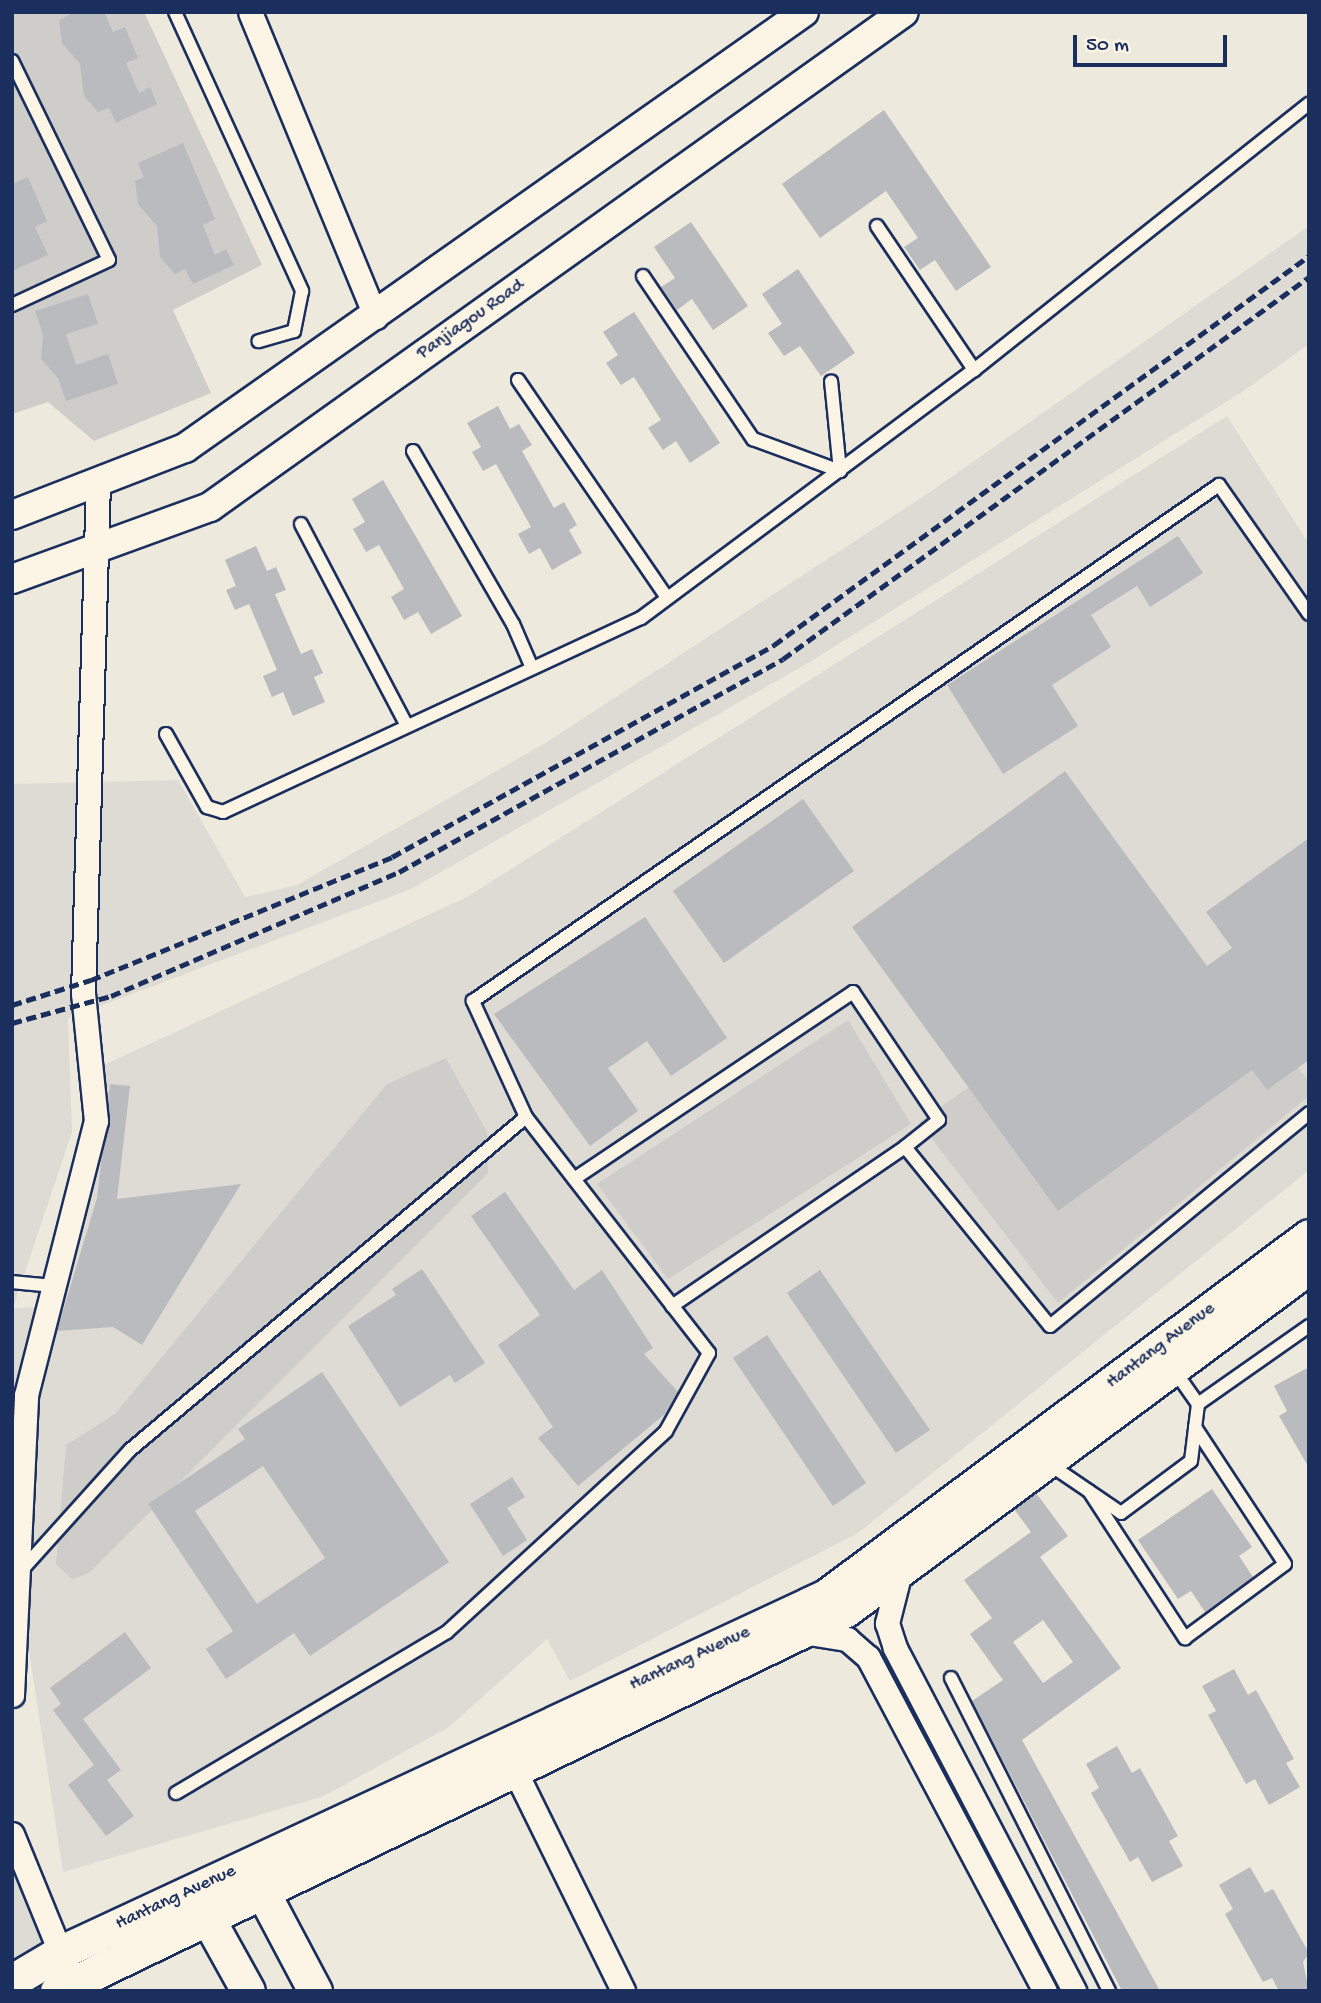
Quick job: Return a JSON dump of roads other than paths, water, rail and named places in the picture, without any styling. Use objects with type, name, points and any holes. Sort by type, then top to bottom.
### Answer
[{"type":"main road","name":"Hantang Avenue","points":[[12,1981],[68,1978],[200,1905],[826,1596],[1309,1236]]},
{"type":"main road","name":"Hantang Avenue","points":[[255,1878],[514,1769],[846,1610],[1309,1267]]},
{"type":"main road","points":[[255,1878],[315,1991]]},
{"type":"main road","points":[[200,1905],[247,1991]]},
{"type":"street","points":[[250,12],[376,317]]},
{"type":"street","points":[[12,515],[185,448],[376,317],[804,12]]},
{"type":"street","name":"Panjiagou Road","points":[[12,579],[210,507],[904,12]]},
{"type":"street","points":[[12,1695],[18,1574],[17,1474],[26,1395],[96,1121],[83,993],[98,481]]},
{"type":"street","points":[[901,1570],[889,1599],[895,1648],[1074,1991]]},
{"type":"street","points":[[802,1632],[847,1639],[868,1657],[1045,1991]]},
{"type":"street","points":[[514,1769],[623,1991]]},
{"type":"street","points":[[12,1834],[68,1978]]},
{"type":"lane","points":[[175,12],[302,291],[294,331],[258,341]]},
{"type":"lane","points":[[12,61],[110,260],[12,305]]},
{"type":"lane","points":[[166,734],[207,807],[223,812],[641,618],[974,370],[1309,104]]},
{"type":"lane","points":[[877,226],[974,370]]},
{"type":"lane","points":[[643,276],[753,439],[840,471]]},
{"type":"lane","points":[[518,380],[667,598]]},
{"type":"lane","points":[[831,381],[840,471]]},
{"type":"lane","points":[[413,451],[513,624],[532,668]]},
{"type":"lane","points":[[176,1793],[447,1632],[666,1432],[709,1353],[526,1117],[473,1001],[1219,485],[1309,614]]},
{"type":"lane","points":[[301,524],[407,726]]},
{"type":"lane","points":[[574,1179],[853,992],[939,1120],[905,1147],[672,1306]]},
{"type":"lane","points":[[905,1147],[1050,1326],[1309,1113]]},
{"type":"lane","points":[[18,1574],[130,1450],[526,1117]]},
{"type":"lane","points":[[12,1282],[53,1286]]},
{"type":"lane","points":[[1198,1404],[1309,1326]]},
{"type":"lane","points":[[1046,1462],[1121,1513],[1191,1461],[1198,1404],[1173,1368]]},
{"type":"lane","points":[[1088,1491],[1185,1638],[1285,1564],[1195,1427]]},
{"type":"lane","points":[[951,1678],[1109,1991]]},
{"type":"railway","points":[[12,1005],[91,980],[392,857],[774,645],[1309,256]]},
{"type":"railway","points":[[12,1023],[111,996],[399,872],[783,659],[1309,277]]}]
